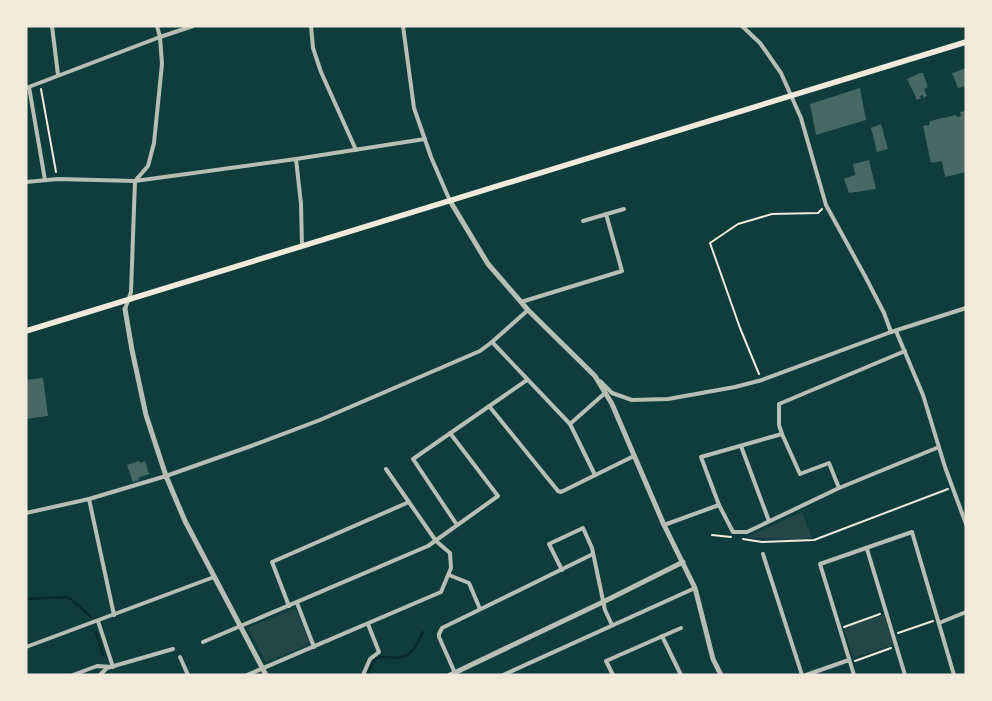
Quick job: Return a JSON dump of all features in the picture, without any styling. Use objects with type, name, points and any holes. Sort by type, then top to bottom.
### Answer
[{"type":"main road","points":[[26,331],[966,42]]},
{"type":"street","points":[[52,26],[58,75]]},
{"type":"street","points":[[157,26],[160,37],[162,64],[154,143],[148,166],[135,181],[131,292],[125,309],[146,415],[166,476],[185,521],[266,675]]},
{"type":"street","points":[[45,180],[27,88],[193,26]]},
{"type":"street","points":[[311,26],[313,48],[321,72],[356,150]]},
{"type":"street","points":[[403,26],[414,108],[450,201],[488,264],[528,310],[612,393],[632,400],[649,401],[706,393],[762,380],[890,332],[966,308]]},
{"type":"street","points":[[742,26],[760,43],[781,73],[801,118],[826,205],[884,313],[890,332]]},
{"type":"street","points":[[26,182],[58,179],[135,181],[425,139]]},
{"type":"street","points":[[296,159],[301,204],[302,246]]},
{"type":"street","points":[[583,221],[624,209]]},
{"type":"street","points":[[521,302],[622,271],[606,214]]},
{"type":"street","points":[[26,513],[90,500],[166,476],[329,416],[464,359],[492,342],[528,310]]},
{"type":"street","points":[[896,331],[924,395],[939,447],[966,524]]},
{"type":"street","points":[[492,342],[570,424],[596,475]]},
{"type":"street","points":[[839,488],[829,463],[800,474],[782,434],[779,404],[905,351]]},
{"type":"street","points":[[595,376],[612,404],[664,525],[695,588],[714,659],[721,675]]},
{"type":"street","points":[[457,526],[412,459],[527,380]]},
{"type":"street","points":[[570,424],[605,392]]},
{"type":"street","points":[[490,406],[558,491],[561,492],[634,456]]},
{"type":"street","points":[[203,642],[420,550],[436,541],[498,496],[450,433]]},
{"type":"street","points":[[782,434],[701,457],[719,505],[734,532],[747,532],[839,488],[939,447]]},
{"type":"street","points":[[741,446],[769,521]]},
{"type":"street","points":[[247,675],[441,592],[451,568],[450,553],[436,541],[386,469]]},
{"type":"street","points":[[90,500],[114,615]]},
{"type":"street","points":[[289,606],[272,562],[409,502]]},
{"type":"street","points":[[664,525],[719,505]]},
{"type":"street","points":[[562,570],[550,544],[583,528],[592,548],[603,602],[612,625]]},
{"type":"street","points":[[854,675],[820,564],[912,532],[954,675]]},
{"type":"street","points":[[867,549],[905,675]]},
{"type":"street","points":[[593,554],[446,625],[439,634],[454,674],[683,562]]},
{"type":"street","points":[[763,554],[802,675]]},
{"type":"street","points":[[449,574],[469,583],[480,608]]},
{"type":"street","points":[[26,647],[214,577]]},
{"type":"street","points":[[503,675],[514,672],[695,588]]},
{"type":"street","points":[[297,602],[314,647]]},
{"type":"street","points":[[939,623],[966,612]]},
{"type":"street","points":[[98,621],[113,666]]},
{"type":"street","points":[[363,675],[370,660],[379,652],[368,624]]},
{"type":"street","points":[[613,675],[606,661],[682,628]]},
{"type":"street","points":[[662,636],[681,675]]},
{"type":"street","points":[[100,675],[105,669],[113,666],[173,649]]},
{"type":"street","points":[[180,657],[188,675]]},
{"type":"street","points":[[806,675],[850,661]]},
{"type":"street","points":[[73,675],[97,666],[113,666]]},
{"type":"path","points":[[40,84],[58,179]]},
{"type":"path","points":[[762,380],[740,328],[710,244],[738,224],[772,214],[818,212],[826,205]]},
{"type":"path","points":[[712,535],[762,542],[814,540],[953,487]]},
{"type":"path","points":[[840,628],[886,612]]},
{"type":"path","points":[[893,635],[934,621],[939,623]]},
{"type":"path","points":[[850,661],[896,646]]},
{"type":"shaded area","points":[[802,512],[812,538],[793,540],[747,537]]},
{"type":"shaded area","points":[[293,609],[296,610],[309,641],[308,645],[266,662],[248,628]]},
{"type":"shaded area","points":[[884,615],[893,645],[853,658],[844,628]]},
{"type":"building","points":[[966,68],[966,86],[958,88],[952,73]]},
{"type":"building","points":[[923,73],[928,87],[924,89],[927,96],[923,98],[923,95],[920,96],[921,98],[917,100],[907,79]]},
{"type":"building","points":[[860,88],[866,120],[816,135],[810,104]]},
{"type":"building","points":[[966,111],[966,172],[945,177],[942,161],[931,163],[923,126],[929,125],[930,121],[956,115],[957,117],[961,116],[960,112]]},
{"type":"building","points":[[881,124],[888,149],[877,152],[871,128]]},
{"type":"building","points":[[869,160],[876,189],[849,193],[844,179],[855,175],[853,164]]},
{"type":"building","points":[[43,378],[48,416],[26,419],[26,380]]},
{"type":"building","points":[[139,461],[140,463],[145,461],[149,474],[133,482],[127,465]]},
{"type":"waterway","points":[[26,599],[67,597],[91,617]]},
{"type":"waterway","points":[[96,632],[103,655]]},
{"type":"waterway","points":[[368,675],[375,660],[383,657],[399,658],[411,652],[423,632]]}]
